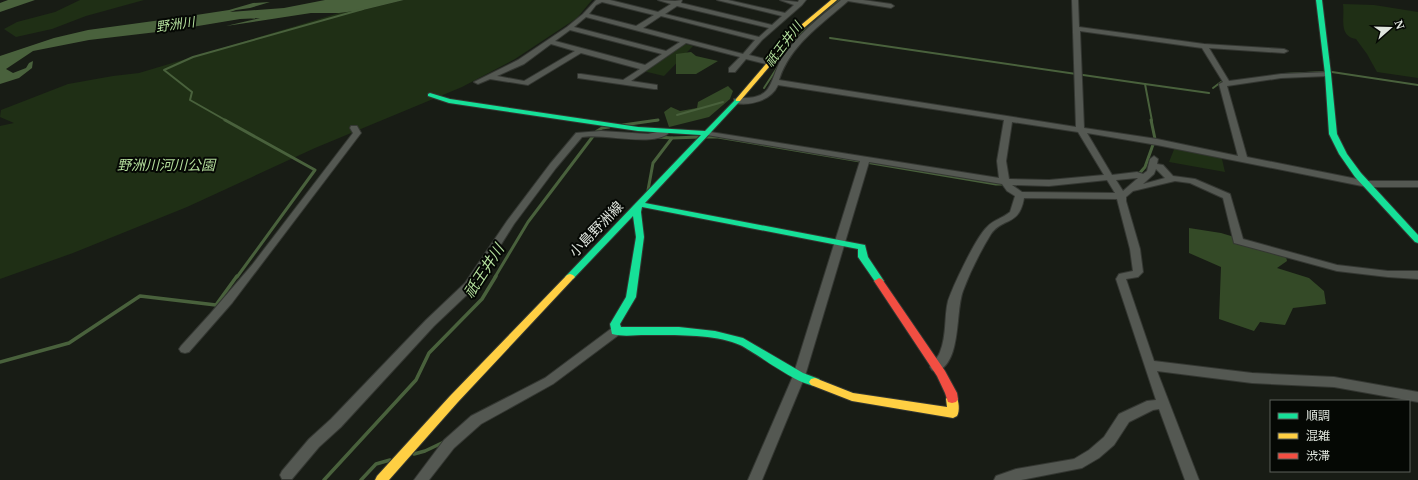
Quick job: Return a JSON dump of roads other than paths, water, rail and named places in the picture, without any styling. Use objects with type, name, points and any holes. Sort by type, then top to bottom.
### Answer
[{"type":"street","points":[[478,82],[521,62],[569,28],[594,4],[601,0],[760,39]]},
{"type":"street","points":[[661,0],[680,2],[774,27]]},
{"type":"street","points":[[720,0],[787,15]]},
{"type":"street","points":[[783,0],[801,2]]},
{"type":"street","name":"小島野洲線","points":[[381,480],[454,399],[737,101],[797,31],[834,0]]},
{"type":"street","points":[[737,101],[753,100],[770,91],[775,82],[776,76],[785,61],[806,33],[845,0]]},
{"type":"street","points":[[850,0],[891,6]]},
{"type":"street","points":[[1009,118],[1000,167],[1005,182],[1014,192],[1020,195],[1121,196],[1082,135],[1080,129],[1075,0]]},
{"type":"street","points":[[1319,0],[1328,74],[1333,134],[1343,154],[1367,184],[1418,240]]},
{"type":"street","points":[[638,28],[680,2]]},
{"type":"street","points":[[732,70],[760,39],[801,2]]},
{"type":"street","points":[[585,14],[770,63]]},
{"type":"street","points":[[569,28],[667,53]]},
{"type":"street","points":[[1077,29],[1204,46],[1284,51]]},
{"type":"street","points":[[624,83],[685,40]]},
{"type":"street","points":[[550,42],[646,68]]},
{"type":"street","points":[[1204,46],[1227,83]]},
{"type":"street","points":[[490,77],[526,83],[581,50]]},
{"type":"street","points":[[1243,158],[1223,84],[1287,75],[1328,74]]},
{"type":"street","points":[[581,76],[654,87]]},
{"type":"street","points":[[775,82],[1157,142],[1367,184],[1418,184]]},
{"type":"street","points":[[430,95],[449,102],[666,132],[707,133],[1005,182],[1049,183],[1137,175],[1144,177]]},
{"type":"street","points":[[288,475],[314,443],[336,423],[430,323],[468,286],[552,166],[579,135],[588,122]]},
{"type":"street","points":[[185,349],[219,313],[295,215],[337,156],[358,133],[354,128]]},
{"type":"street","points":[[579,135],[601,133],[656,137],[666,132]]},
{"type":"street","points":[[755,480],[800,376],[865,160]]},
{"type":"street","points":[[1171,179],[1154,162],[1151,172],[1122,196],[1121,201],[1135,249],[1138,272],[1134,275],[1123,276],[1121,279],[1149,365],[1192,480]]},
{"type":"street","points":[[1130,190],[1175,178],[1192,181],[1227,196],[1238,241],[1336,268],[1388,274],[1418,275]]},
{"type":"street","points":[[936,367],[940,365],[946,351],[952,324],[954,301],[963,280],[991,226],[1011,216],[1016,211],[1020,195]]},
{"type":"street","points":[[421,480],[449,444],[476,420],[549,381],[616,331],[679,331],[715,335],[743,342],[800,376],[852,397],[953,413],[951,393],[936,367],[863,257],[862,246],[639,204],[637,212],[640,237],[630,297],[615,324],[616,331]]},
{"type":"street","points":[[1149,365],[1252,378],[1334,382],[1418,397]]},
{"type":"street","points":[[1001,480],[1016,475],[1077,464],[1094,454],[1110,441],[1124,418],[1151,405],[1164,404]]},
{"type":"water","points":[[8,0],[35,0],[0,12],[0,3]]},
{"type":"water","name":"野洲川","points":[[325,0],[404,0],[363,10],[339,13],[311,13],[226,26],[260,18],[240,19],[174,30],[89,40],[33,51],[6,69],[13,73],[26,68],[29,63],[33,61],[32,68],[19,78],[0,84],[0,56],[54,38],[88,30],[229,10],[253,3],[270,2],[230,12],[284,8]]},
{"type":"waterway","name":"祇王井川","points":[[793,43],[804,31],[840,0]]},
{"type":"waterway","points":[[227,121],[190,100],[192,92],[164,70],[193,57],[363,9]]},
{"type":"waterway","points":[[830,38],[1145,84]]},
{"type":"waterway","name":"祇王井川","points":[[764,88],[779,65]]},
{"type":"waterway","points":[[1284,74],[1324,72]]},
{"type":"waterway","points":[[1332,72],[1418,85]]},
{"type":"waterway","points":[[1213,88],[1221,82]]},
{"type":"waterway","points":[[1145,84],[1209,93]]},
{"type":"waterway","points":[[1145,84],[1152,121]]},
{"type":"waterway","name":"祇王井川","points":[[677,115],[723,102]]},
{"type":"waterway","points":[[225,120],[315,170],[237,277]]},
{"type":"waterway","name":"祇王井川","points":[[623,125],[658,120],[654,121]]},
{"type":"waterway","points":[[1138,175],[1145,167],[1155,139],[1151,120]]},
{"type":"waterway","name":"祇王井川","points":[[495,277],[528,222],[597,131],[602,128],[609,127]]},
{"type":"waterway","points":[[658,137],[672,138]]},
{"type":"waterway","points":[[672,138],[700,137]]},
{"type":"waterway","points":[[706,137],[718,137],[996,184],[1006,184]]},
{"type":"waterway","points":[[648,190],[653,163],[672,138]]},
{"type":"waterway","points":[[0,362],[69,343],[140,296],[216,305],[237,276]]},
{"type":"waterway","name":"祇王井川","points":[[324,480],[416,380],[429,353],[482,299],[496,276]]},
{"type":"waterway","points":[[414,454],[425,451],[444,442]]},
{"type":"waterway","points":[[361,480],[376,464],[390,460]]},
{"type":"park label","name":"野洲川河川公園","points":[[166,165]]}]
